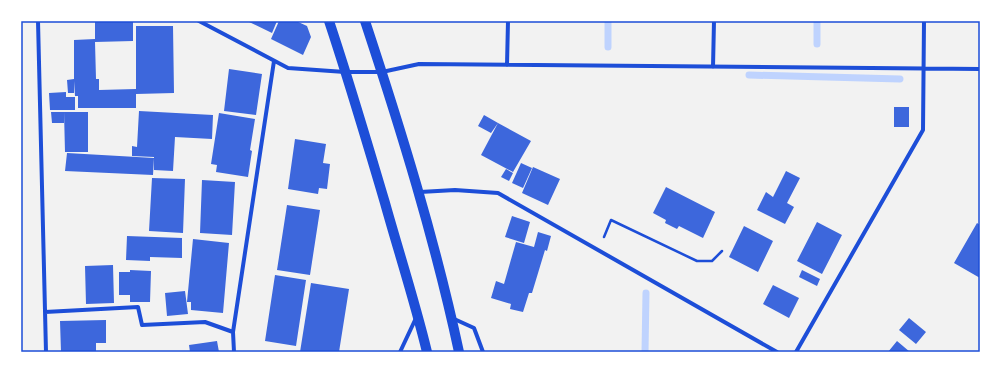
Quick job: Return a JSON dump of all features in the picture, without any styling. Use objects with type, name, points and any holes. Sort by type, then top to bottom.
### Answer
[{"type":"main road","points":[[329,21],[418,315],[427,352]]},
{"type":"main road","points":[[365,21],[419,192],[452,318],[459,352]]},
{"type":"street","points":[[38,21],[46,352]]},
{"type":"street","points":[[199,21],[288,68],[345,72],[382,72],[419,64],[980,69]]},
{"type":"street","points":[[507,65],[508,21]]},
{"type":"street","points":[[713,67],[714,21]]},
{"type":"street","points":[[796,352],[923,130],[924,21]]},
{"type":"street","points":[[234,352],[234,332],[274,61]]},
{"type":"street","points":[[419,192],[455,190],[498,193],[775,351]]},
{"type":"street","points":[[45,312],[138,307],[142,325],[205,322],[234,332]]},
{"type":"street","points":[[400,352],[418,315]]},
{"type":"street","points":[[452,318],[474,328],[483,352]]},
{"type":"path","points":[[598,250],[611,220],[697,261],[712,260],[722,251]]},
{"type":"building","points":[[95,21],[133,21],[133,41],[95,42],[96,79],[99,79],[99,90],[136,89],[136,26],[173,26],[174,93],[136,94],[136,108],[78,108],[78,96],[75,96],[74,81],[74,93],[68,93],[67,80],[74,79],[74,40],[95,39]]},
{"type":"building","points":[[247,21],[277,21],[272,33]]},
{"type":"building","points":[[279,21],[296,21],[307,26],[311,37],[303,55],[271,39]]},
{"type":"building","points":[[229,69],[262,74],[256,115],[224,111]]},
{"type":"building","points":[[66,92],[66,97],[75,97],[75,110],[50,110],[49,93]]},
{"type":"building","points":[[894,107],[909,107],[909,127],[894,127]]},
{"type":"building","points":[[139,111],[213,115],[212,139],[175,137],[173,171],[154,170],[154,157],[132,156],[132,146],[137,147]]},
{"type":"building","points":[[51,112],[64,112],[64,123],[52,123]]},
{"type":"building","points":[[64,112],[88,112],[88,152],[65,152]]},
{"type":"building","points":[[219,113],[255,119],[250,150],[252,151],[248,177],[216,172],[217,165],[211,164]]},
{"type":"building","points":[[484,115],[498,123],[491,133],[478,126]]},
{"type":"building","points":[[498,123],[531,141],[513,172],[481,155]]},
{"type":"building","points":[[295,139],[326,144],[323,163],[330,164],[327,189],[319,188],[318,194],[288,189]]},
{"type":"building","points":[[67,153],[154,158],[153,175],[65,171]]},
{"type":"building","points":[[521,163],[532,168],[523,188],[512,183]]},
{"type":"building","points":[[533,167],[560,179],[548,205],[522,193]]},
{"type":"building","points":[[506,169],[513,173],[509,181],[501,177]]},
{"type":"building","points":[[786,171],[800,178],[787,203],[794,207],[785,224],[757,210],[766,192],[773,197]]},
{"type":"building","points":[[152,178],[185,179],[183,233],[149,231]]},
{"type":"building","points":[[202,180],[235,182],[232,235],[200,233]]},
{"type":"building","points":[[666,187],[715,212],[703,238],[679,226],[677,229],[665,223],[666,220],[653,213]]},
{"type":"building","points":[[287,205],[320,210],[310,275],[277,270]]},
{"type":"building","points":[[512,216],[530,222],[524,243],[505,237]]},
{"type":"building","points":[[817,222],[842,235],[822,274],[797,261]]},
{"type":"building","points":[[977,223],[980,225],[980,278],[954,263]]},
{"type":"building","points":[[744,226],[773,241],[758,272],[729,257]]},
{"type":"building","points":[[538,232],[551,236],[547,251],[545,250],[532,293],[529,293],[523,312],[510,309],[511,304],[491,298],[496,281],[504,284],[516,242],[534,247]]},
{"type":"building","points":[[127,236],[182,238],[182,258],[150,257],[150,261],[126,260]]},
{"type":"building","points":[[193,239],[229,243],[223,313],[191,310],[191,302],[187,302]]},
{"type":"building","points":[[113,265],[114,303],[86,304],[85,266]]},
{"type":"building","points":[[130,270],[151,271],[150,302],[130,302],[130,295],[119,295],[119,272],[130,272]]},
{"type":"building","points":[[802,270],[820,279],[817,286],[799,277]]},
{"type":"building","points":[[275,275],[306,280],[296,346],[265,341]]},
{"type":"building","points":[[311,283],[349,289],[339,352],[300,352]]},
{"type":"building","points":[[773,285],[799,298],[789,318],[763,304]]},
{"type":"building","points":[[185,291],[188,314],[167,316],[165,293]]},
{"type":"building","points":[[909,318],[926,332],[916,344],[899,330]]},
{"type":"building","points":[[106,320],[106,343],[96,343],[96,352],[61,352],[60,321]]},
{"type":"building","points":[[217,341],[219,352],[190,352],[189,345]]},
{"type":"building","points":[[897,341],[910,352],[888,352]]},
{"type":"waterway","points":[[608,21],[608,47]]},
{"type":"waterway","points":[[817,21],[817,44]]},
{"type":"waterway","points":[[749,75],[900,79]]},
{"type":"waterway","points":[[645,352],[646,293]]}]
